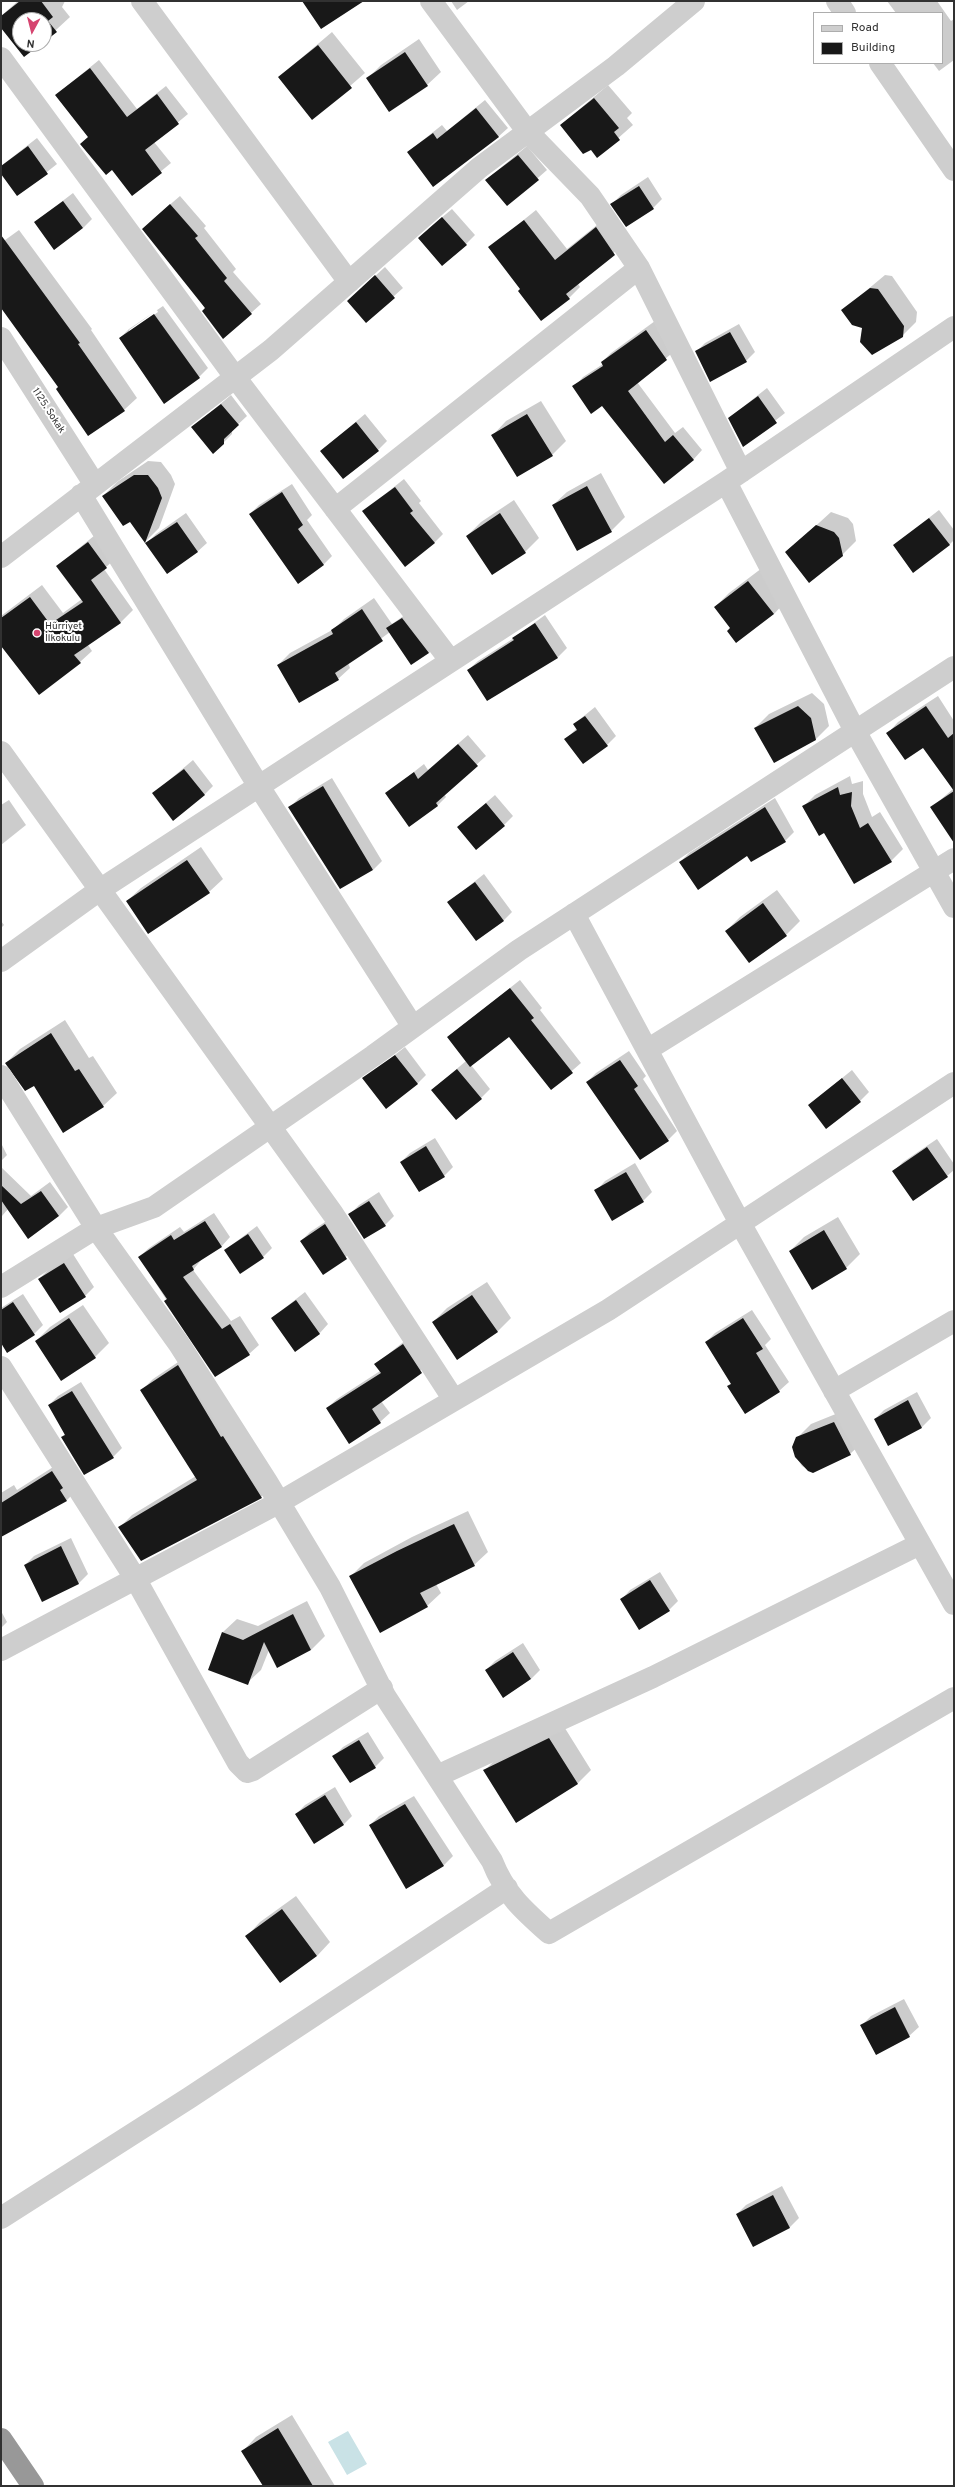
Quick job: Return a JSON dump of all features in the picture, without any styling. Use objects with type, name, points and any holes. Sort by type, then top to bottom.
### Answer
[{"type":"highway","points":[[1,2439],[33,2486]]},
{"type":"street","points":[[142,1],[349,282]]},
{"type":"street","points":[[431,1],[527,131],[590,196],[639,268],[733,477],[854,731],[954,907]]},
{"type":"street","points":[[1,557],[271,350],[479,168],[616,66],[694,1]]},
{"type":"street","points":[[837,1],[844,12]]},
{"type":"street","points":[[881,64],[954,170]]},
{"type":"street","points":[[4,67],[235,377],[450,660]]},
{"type":"street","points":[[335,509],[639,268]]},
{"type":"street","points":[[1,961],[101,889],[258,785],[733,477],[954,327]]},
{"type":"street","name":"1125. Sokak","points":[[1,338],[258,785],[413,1027]]},
{"type":"street","points":[[1,1287],[96,1228],[154,1207],[413,1027],[518,950],[954,667]]},
{"type":"street","points":[[1,752],[101,889],[333,1214],[454,1400]]},
{"type":"street","points":[[647,1050],[954,859]]},
{"type":"street","points":[[574,914],[740,1223],[954,1604]]},
{"type":"street","points":[[1,1076],[96,1228],[179,1344],[280,1502],[330,1588],[382,1688],[492,1861],[498,1876],[507,1888],[516,1905],[549,1933],[954,1698]]},
{"type":"street","points":[[1,1650],[134,1578],[280,1502],[608,1310],[954,1083]]},
{"type":"street","points":[[834,1391],[954,1322]]},
{"type":"street","points":[[1,1367],[134,1578],[238,1763],[247,1772],[253,1770],[382,1688]]},
{"type":"street","points":[[437,1776],[653,1678],[920,1544]]},
{"type":"street","points":[[1,2218],[189,2098],[507,1888]]},
{"type":"water","points":[[348,2431],[367,2464],[347,2475],[328,2442]]},
{"type":"building","points":[[20,1],[41,1],[49,12],[12,12],[12,42],[1,28],[1,16]]},
{"type":"building","points":[[302,1],[364,1],[321,29]]},
{"type":"building","points":[[52,26],[57,32],[52,36]]},
{"type":"building","points":[[318,45],[352,88],[312,120],[278,77]]},
{"type":"building","points":[[20,52],[31,52],[24,57]]},
{"type":"building","points":[[405,52],[428,86],[389,112],[366,78]]},
{"type":"building","points":[[90,68],[127,117],[157,94],[179,124],[145,150],[162,173],[132,196],[112,170],[106,175],[80,144],[88,137],[55,95]]},
{"type":"building","points":[[594,98],[619,128],[614,132],[620,140],[597,158],[591,150],[583,154],[560,125]]},
{"type":"building","points":[[476,108],[499,137],[433,187],[407,152],[433,133],[437,139]]},
{"type":"building","points":[[28,146],[48,174],[17,196],[1,174],[1,166]]},
{"type":"building","points":[[518,155],[539,180],[507,206],[485,180]]},
{"type":"building","points":[[639,186],[654,209],[626,227],[610,204]]},
{"type":"building","points":[[63,201],[83,228],[54,250],[34,222]]},
{"type":"building","points":[[170,204],[198,236],[195,238],[227,278],[224,281],[252,314],[223,339],[202,311],[205,308],[142,229]]},
{"type":"building","points":[[442,217],[467,245],[442,266],[418,238]]},
{"type":"building","points":[[524,220],[555,260],[596,227],[615,255],[566,294],[570,299],[541,321],[518,291],[520,289],[488,247]]},
{"type":"building","points":[[1,235],[80,343],[78,344],[125,411],[88,436],[56,389],[58,387],[1,308]]},
{"type":"building","points":[[375,275],[395,298],[366,323],[347,301]]},
{"type":"building","points":[[870,288],[878,289],[904,326],[903,337],[872,355],[860,342],[862,328],[852,325],[841,310]]},
{"type":"building","points":[[154,314],[200,378],[164,404],[119,338]]},
{"type":"building","points":[[646,330],[667,360],[628,391],[665,442],[673,435],[694,460],[664,484],[602,406],[591,414],[572,386],[603,366],[601,362]]},
{"type":"building","points":[[730,332],[747,362],[710,382],[695,351]]},
{"type":"building","points":[[758,396],[777,423],[743,447],[728,418]]},
{"type":"building","points":[[221,404],[239,425],[224,439],[224,444],[213,454],[191,427]]},
{"type":"building","points":[[527,414],[553,456],[517,477],[491,435]]},
{"type":"building","points":[[356,422],[379,451],[343,479],[320,451]]},
{"type":"building","points":[[134,475],[148,475],[158,488],[162,498],[145,543],[130,522],[123,526],[102,496]]},
{"type":"building","points":[[587,486],[612,532],[577,551],[552,505]]},
{"type":"building","points":[[395,487],[413,511],[410,513],[435,543],[405,567],[362,511]]},
{"type":"building","points":[[282,492],[303,525],[298,529],[324,565],[298,584],[249,514]]},
{"type":"building","points":[[500,513],[526,553],[492,575],[466,536]]},
{"type":"building","points":[[929,518],[950,545],[913,573],[893,545]]},
{"type":"building","points":[[177,522],[198,552],[167,574],[145,543]]},
{"type":"building","points":[[816,525],[834,532],[839,538],[843,556],[809,583],[785,552]]},
{"type":"building","points":[[88,542],[107,568],[91,580],[121,623],[74,655],[81,663],[39,695],[1,646],[1,618],[30,597],[50,624],[83,602],[56,566]]},
{"type":"building","points":[[748,581],[774,614],[736,643],[727,631],[730,628],[714,607]]},
{"type":"building","points":[[362,609],[383,641],[335,673],[339,680],[299,703],[277,665],[333,634],[331,630]]},
{"type":"building","points":[[402,618],[429,653],[411,665],[386,628]]},
{"type":"building","points":[[535,623],[558,658],[487,701],[467,670],[514,640],[512,638]]},
{"type":"building","points":[[798,706],[811,718],[816,740],[774,763],[754,728]]},
{"type":"building","points":[[926,706],[948,738],[954,733],[954,791],[923,748],[905,760],[886,733]]},
{"type":"building","points":[[585,716],[608,746],[583,764],[564,739],[577,730],[573,724]]},
{"type":"building","points":[[458,744],[478,766],[436,803],[438,806],[409,827],[385,793],[414,772],[418,779]]},
{"type":"building","points":[[184,769],[205,795],[173,821],[152,793]]},
{"type":"building","points":[[323,786],[373,870],[340,889],[288,807]]},
{"type":"building","points":[[838,787],[840,795],[852,792],[851,806],[860,828],[868,823],[892,862],[854,884],[824,833],[819,836],[802,806]]},
{"type":"building","points":[[954,791],[954,843],[930,807]]},
{"type":"building","points":[[486,803],[505,826],[476,850],[457,827]]},
{"type":"building","points":[[765,807],[786,842],[751,862],[747,856],[698,890],[679,862]]},
{"type":"building","points":[[187,860],[210,893],[148,934],[126,901]]},
{"type":"building","points":[[475,882],[504,921],[476,941],[447,902]]},
{"type":"building","points":[[763,903],[787,936],[749,963],[725,931]]},
{"type":"building","points":[[510,988],[534,1018],[531,1020],[573,1073],[551,1090],[509,1037],[470,1067],[447,1037]]},
{"type":"building","points":[[51,1033],[75,1071],[79,1069],[104,1107],[63,1133],[34,1086],[25,1091],[5,1063]]},
{"type":"building","points":[[395,1055],[418,1084],[386,1109],[362,1078]]},
{"type":"building","points":[[620,1060],[638,1086],[634,1089],[669,1141],[640,1160],[586,1082]]},
{"type":"building","points":[[457,1069],[482,1099],[456,1120],[431,1090]]},
{"type":"building","points":[[842,1078],[861,1102],[826,1129],[808,1105]]},
{"type":"building","points":[[426,1146],[445,1177],[419,1192],[400,1162]]},
{"type":"building","points":[[927,1147],[948,1177],[913,1201],[892,1171]]},
{"type":"building","points":[[626,1172],[644,1202],[612,1221],[594,1190]]},
{"type":"building","points":[[1,1185],[21,1204],[41,1191],[59,1216],[28,1239],[1,1200]]},
{"type":"building","points":[[369,1201],[386,1226],[364,1239],[348,1214]]},
{"type":"building","points":[[205,1221],[222,1247],[192,1266],[194,1270],[183,1277],[222,1329],[230,1324],[250,1355],[215,1377],[164,1301],[167,1299],[138,1257],[171,1235],[174,1240]]},
{"type":"building","points":[[325,1224],[347,1259],[323,1275],[300,1241]]},
{"type":"building","points":[[824,1230],[847,1269],[812,1290],[789,1251]]},
{"type":"building","points":[[248,1234],[264,1258],[240,1274],[224,1250]]},
{"type":"building","points":[[64,1263],[86,1297],[60,1313],[38,1279]]},
{"type":"building","points":[[472,1295],[498,1332],[457,1360],[432,1322]]},
{"type":"building","points":[[296,1300],[320,1334],[295,1352],[271,1318]]},
{"type":"building","points":[[13,1302],[35,1335],[7,1353],[1,1343],[1,1310]]},
{"type":"building","points":[[69,1318],[96,1358],[61,1381],[35,1341]]},
{"type":"building","points":[[743,1318],[763,1349],[756,1353],[780,1392],[745,1414],[727,1386],[731,1384],[705,1342]]},
{"type":"building","points":[[403,1344],[422,1373],[372,1409],[381,1423],[349,1444],[326,1408],[381,1373],[374,1364]]},
{"type":"building","points":[[178,1365],[221,1437],[223,1436],[262,1498],[141,1561],[118,1527],[197,1480],[140,1390]]},
{"type":"building","points":[[72,1391],[114,1458],[84,1475],[61,1437],[65,1435],[48,1405]]},
{"type":"building","points":[[908,1400],[922,1428],[888,1446],[874,1419]]},
{"type":"building","points":[[834,1422],[851,1455],[813,1473],[808,1471],[795,1457],[792,1447],[796,1437]]},
{"type":"building","points":[[52,1471],[63,1488],[60,1490],[67,1501],[1,1537],[1,1503]]},
{"type":"building","points":[[454,1524],[475,1566],[420,1593],[428,1607],[380,1633],[349,1576]]},
{"type":"building","points":[[61,1546],[79,1584],[42,1602],[24,1565]]},
{"type":"building","points":[[650,1580],[670,1611],[639,1630],[620,1599]]},
{"type":"building","points":[[293,1614],[311,1650],[277,1668],[264,1642],[248,1685],[208,1670],[222,1632],[243,1640]]},
{"type":"building","points":[[513,1652],[531,1679],[503,1698],[485,1670]]},
{"type":"building","points":[[549,1738],[578,1784],[516,1823],[483,1770]]},
{"type":"building","points":[[359,1740],[376,1768],[350,1783],[332,1756]]},
{"type":"building","points":[[325,1795],[344,1825],[314,1844],[295,1814]]},
{"type":"building","points":[[405,1804],[444,1866],[406,1889],[369,1825]]},
{"type":"building","points":[[282,1909],[317,1956],[280,1983],[245,1936]]},
{"type":"building","points":[[895,2007],[910,2037],[876,2055],[860,2025]]},
{"type":"building","points":[[773,2195],[790,2228],[753,2247],[736,2214]]},
{"type":"building","points":[[278,2428],[313,2486],[263,2486],[241,2451]]},
{"type":"place","name":"Hürriyet İlkokulu","points":[[37,633]]}]
